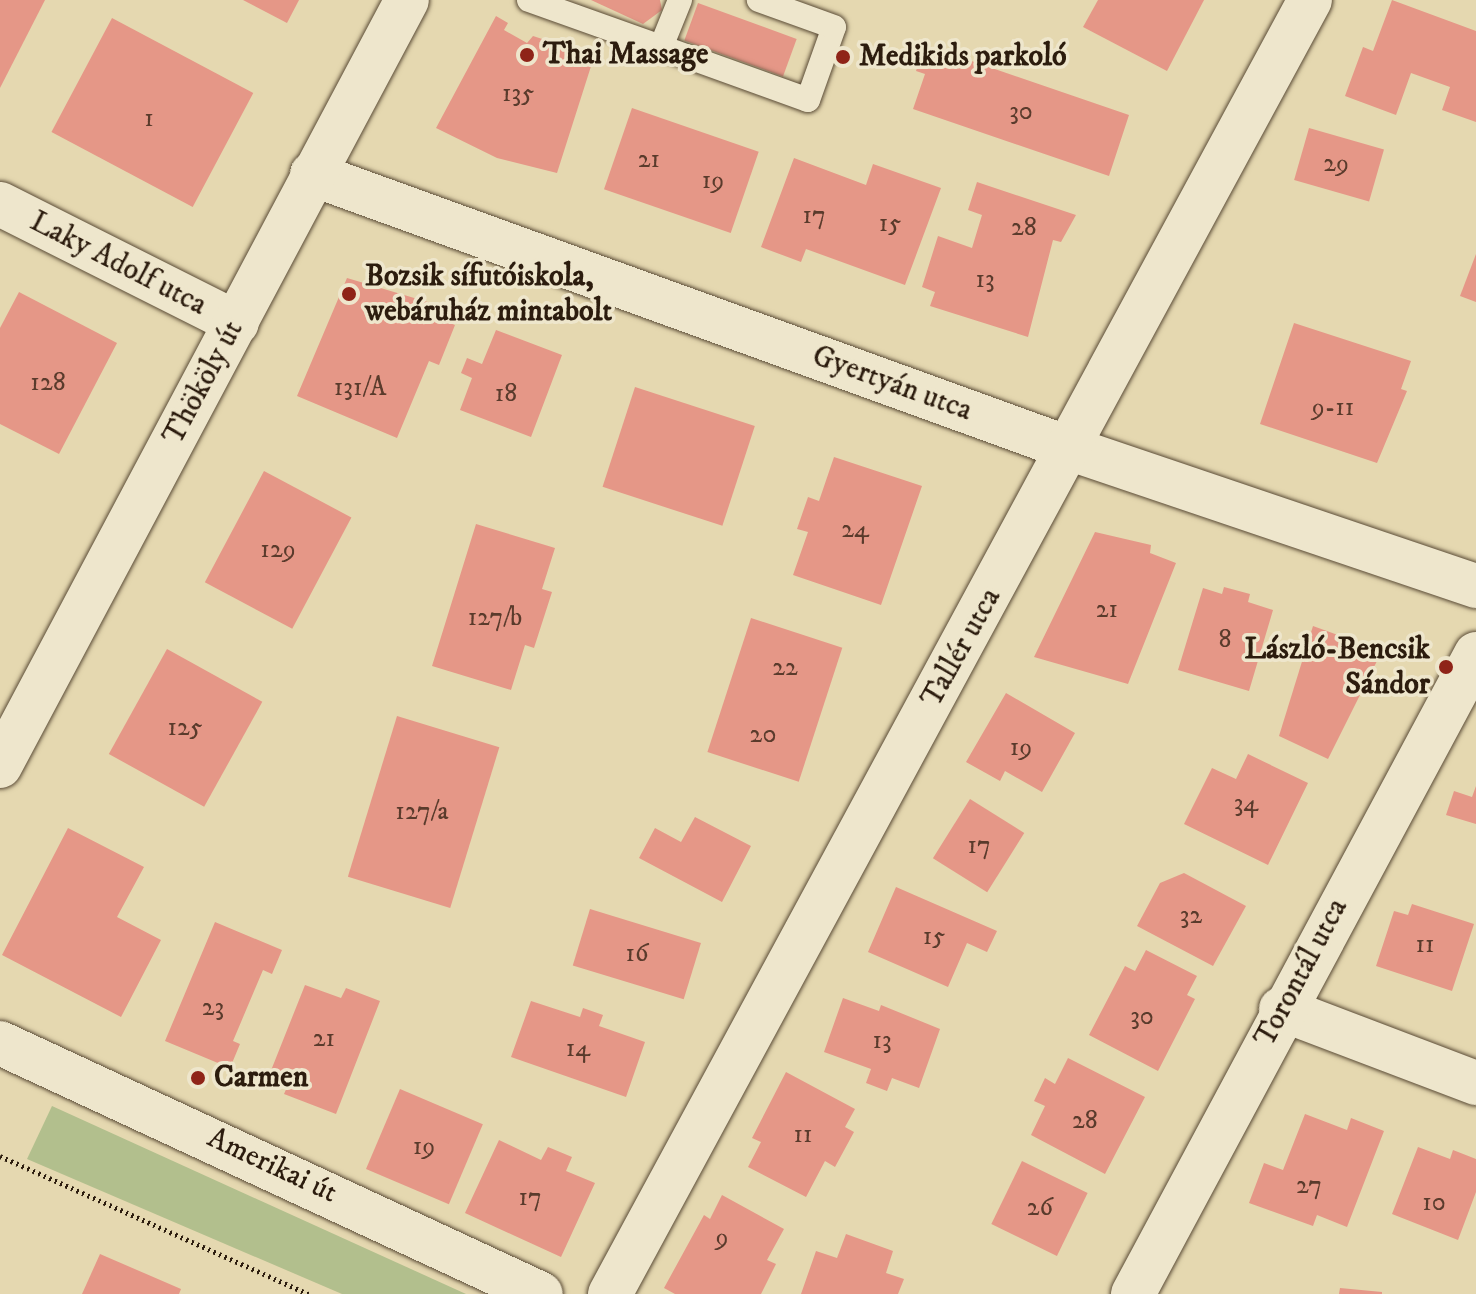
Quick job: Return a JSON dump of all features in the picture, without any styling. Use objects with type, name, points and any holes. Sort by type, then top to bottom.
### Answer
[{"type":"street","name":"Thököly út","points":[[0,766],[407,0]]},
{"type":"street","name":"Tallér utca","points":[[610,1294],[1071,449],[1310,0]]},
{"type":"street","name":"Gyertyán utca","points":[[312,174],[1071,449],[1476,586]]},
{"type":"street","name":"Laky Adolf utca","points":[[0,204],[237,323]]},
{"type":"street","name":"Torontál utca","points":[[1133,1294],[1281,1009],[1476,654]]},
{"type":"street","points":[[1281,1009],[1476,1083]]},
{"type":"street","name":"Amerikai út","points":[[0,1043],[541,1294]]},
{"type":"lane","points":[[529,0],[808,100],[834,27],[759,0]]},
{"type":"lane","points":[[661,47],[680,0]]},
{"type":"path","points":[[0,1156],[309,1294]]},
{"type":"green space","points":[[52,1106],[466,1294],[342,1294],[27,1159]]},
{"type":"building","points":[[0,0],[45,0],[0,88]]},
{"type":"building","points":[[243,0],[299,0],[287,23]]},
{"type":"building","points":[[591,0],[660,0],[662,10],[643,24]]},
{"type":"building","points":[[1098,0],[1204,0],[1167,71],[1083,27]]},
{"type":"building","points":[[1392,0],[1476,31],[1476,122],[1442,110],[1450,87],[1411,73],[1396,115],[1345,96],[1363,47],[1373,51]]},
{"type":"building","points":[[698,3],[797,39],[783,76],[684,41]]},
{"type":"building","points":[[496,16],[508,23],[504,30],[527,43],[533,36],[570,48],[569,57],[593,60],[557,173],[497,158],[436,128]]},
{"type":"building","points":[[112,18],[253,93],[193,207],[51,132]]},
{"type":"building","points":[[925,45],[1129,115],[1109,176],[913,109],[925,74],[916,71]]},
{"type":"building","points":[[632,108],[759,152],[731,233],[604,189]]},
{"type":"building","points":[[1309,128],[1384,149],[1369,201],[1294,180]]},
{"type":"building","points":[[794,158],[866,185],[873,164],[941,188],[905,285],[806,249],[801,262],[761,247]]},
{"type":"building","points":[[977,182],[1076,215],[1061,242],[1053,240],[1028,337],[930,306],[935,292],[922,287],[938,236],[972,248],[982,215],[968,210]]},
{"type":"building","points":[[1476,254],[1476,302],[1460,296]]},
{"type":"building","points":[[347,278],[431,303],[427,314],[455,325],[439,365],[429,361],[397,438],[297,396]]},
{"type":"building","points":[[19,292],[117,343],[59,454],[0,424],[0,328]]},
{"type":"building","points":[[1294,323],[1411,361],[1401,389],[1407,391],[1377,463],[1260,424]]},
{"type":"building","points":[[496,330],[562,355],[531,437],[460,410],[472,378],[461,373],[467,358],[482,364]]},
{"type":"building","points":[[635,387],[755,426],[722,526],[603,487]]},
{"type":"building","points":[[834,457],[922,486],[881,605],[793,575],[808,532],[797,529],[808,497],[819,501]]},
{"type":"building","points":[[264,471],[351,517],[292,629],[205,582]]},
{"type":"building","points":[[476,524],[555,548],[542,589],[552,592],[534,648],[525,645],[511,690],[432,666]]},
{"type":"building","points":[[1095,532],[1151,545],[1150,553],[1176,563],[1128,684],[1034,657]]},
{"type":"building","points":[[1224,587],[1250,594],[1248,602],[1273,610],[1249,691],[1178,670],[1203,588],[1222,594]]},
{"type":"building","points":[[751,618],[842,648],[799,782],[707,752]]},
{"type":"building","points":[[1313,626],[1382,651],[1328,759],[1279,736]]},
{"type":"building","points":[[167,649],[262,702],[204,807],[109,754]]},
{"type":"building","points":[[1006,693],[1075,733],[1042,792],[1005,771],[1000,781],[966,762]]},
{"type":"building","points":[[397,716],[499,747],[450,908],[348,877]]},
{"type":"building","points":[[1248,754],[1308,783],[1268,865],[1184,824],[1212,768],[1236,779]]},
{"type":"building","points":[[1476,786],[1476,824],[1446,815],[1454,791],[1472,797]]},
{"type":"building","points":[[970,799],[1024,833],[987,892],[933,858]]},
{"type":"building","points":[[695,817],[751,846],[722,902],[639,858],[655,828],[681,842]]},
{"type":"building","points":[[68,828],[144,867],[117,917],[161,940],[121,1017],[2,955]]},
{"type":"building","points":[[1184,873],[1246,906],[1213,966],[1137,926],[1160,883]]},
{"type":"building","points":[[896,887],[997,931],[987,952],[967,943],[948,987],[868,952]]},
{"type":"building","points":[[1412,904],[1474,924],[1452,991],[1376,966],[1394,911],[1408,915]]},
{"type":"building","points":[[590,909],[701,943],[684,999],[573,965]]},
{"type":"building","points":[[215,922],[282,950],[272,974],[263,970],[233,1041],[240,1044],[230,1068],[165,1041]]},
{"type":"building","points":[[1146,950],[1197,976],[1187,995],[1195,999],[1158,1071],[1089,1035],[1125,966],[1135,971]]},
{"type":"building","points":[[305,985],[341,998],[346,988],[380,1001],[336,1114],[284,1094],[288,1085],[268,1078]]},
{"type":"building","points":[[843,998],[879,1011],[881,1005],[940,1029],[919,1088],[892,1078],[887,1091],[866,1083],[871,1069],[824,1052]]},
{"type":"building","points":[[531,1001],[580,1017],[583,1008],[603,1015],[599,1026],[645,1042],[626,1097],[511,1057]]},
{"type":"building","points":[[1068,1058],[1145,1097],[1105,1174],[1031,1135],[1045,1106],[1034,1101],[1045,1078],[1055,1084]]},
{"type":"building","points":[[786,1072],[855,1109],[845,1127],[854,1132],[835,1167],[825,1161],[806,1197],[748,1167],[761,1142],[752,1138]]},
{"type":"building","points":[[400,1089],[483,1124],[449,1204],[366,1169]]},
{"type":"building","points":[[1305,1114],[1347,1130],[1351,1118],[1384,1131],[1347,1227],[1317,1215],[1313,1226],[1249,1203],[1264,1163],[1283,1170]]},
{"type":"building","points":[[499,1140],[541,1160],[548,1147],[572,1157],[566,1171],[595,1183],[561,1257],[465,1213]]},
{"type":"building","points":[[1418,1147],[1450,1159],[1453,1150],[1476,1159],[1476,1192],[1458,1240],[1392,1214]]},
{"type":"building","points":[[1022,1161],[1088,1193],[1057,1256],[991,1224]]},
{"type":"building","points":[[722,1195],[784,1229],[767,1260],[776,1264],[761,1294],[675,1294],[664,1288],[704,1215],[710,1219]]},
{"type":"building","points":[[846,1234],[893,1251],[886,1273],[904,1279],[898,1294],[801,1294],[816,1251],[837,1258]]},
{"type":"building","points":[[100,1254],[181,1289],[179,1294],[82,1294]]},
{"type":"building","points":[[1340,1288],[1382,1292],[1382,1294],[1339,1294]]},
{"type":"place","name":"Thai Massage","points":[[527,55]]},
{"type":"place","name":"Medikids parkoló","points":[[843,57]]},
{"type":"place","name":"Bozsik sífutóiskola, webáruház mintabolt","points":[[349,294]]},
{"type":"place","name":"László-Bencsik Sándor","points":[[1446,667]]},
{"type":"place","name":"Carmen","points":[[198,1078]]}]
